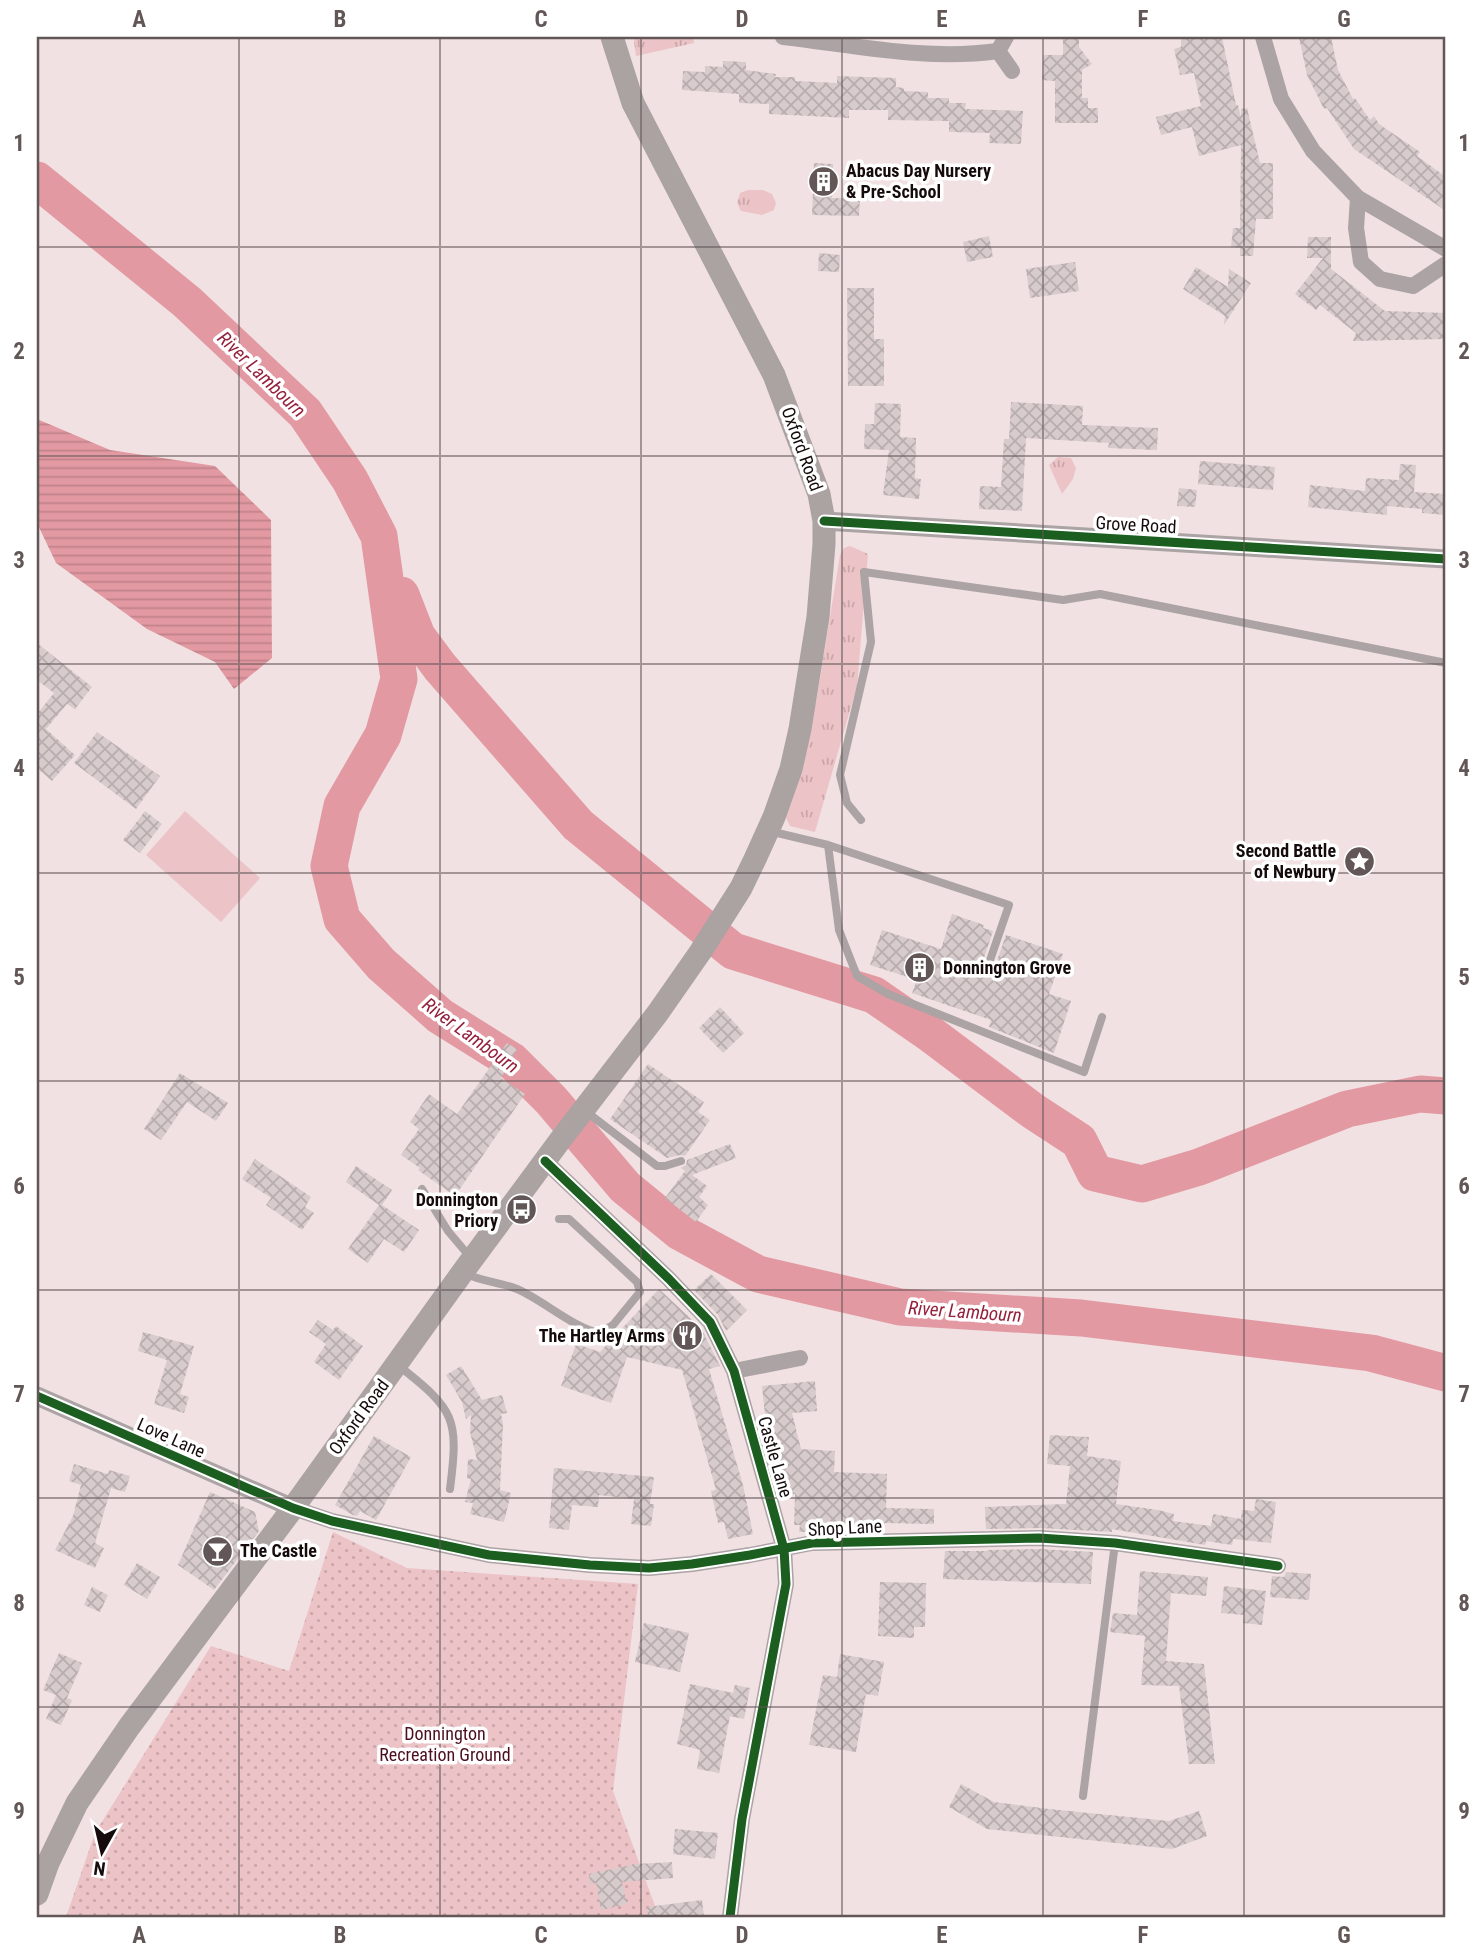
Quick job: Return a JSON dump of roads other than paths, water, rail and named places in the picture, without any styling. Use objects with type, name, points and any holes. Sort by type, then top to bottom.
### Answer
[{"type":"main road","name":"Oxford Road","points":[[37,1894],[64,1828],[88,1786],[144,1705],[293,1508],[467,1266],[580,1113],[650,1024],[701,951],[741,888],[768,830],[791,768],[803,715],[818,617],[824,521],[819,494],[774,375],[651,141],[633,103],[612,37]]},
{"type":"street","points":[[783,37],[931,55],[970,55],[1002,44],[1012,71]]},
{"type":"street","points":[[1263,37],[1281,99],[1313,151],[1358,198],[1446,249]]},
{"type":"street","points":[[1358,198],[1356,228],[1361,262],[1380,279],[1413,286],[1446,264]]},
{"type":"street","name":"Grove Road","points":[[824,521],[1446,559]]},
{"type":"street","name":"Castle Lane","points":[[545,1161],[669,1279],[710,1322],[734,1371],[784,1549],[786,1584],[742,1819],[730,1917]]},
{"type":"street","points":[[734,1371],[800,1358]]},
{"type":"street","name":"Love Lane","points":[[37,1396],[293,1508]]},
{"type":"street","name":"Shop Lane","points":[[293,1508],[332,1521],[489,1555],[590,1565],[649,1568],[692,1564],[811,1543],[1025,1539],[1115,1543],[1278,1566]]},
{"type":"lane","points":[[861,820],[847,803],[840,775],[871,642],[863,572],[1063,600],[1100,594],[1446,663]]},
{"type":"lane","points":[[768,830],[828,845],[1009,905],[987,969]]},
{"type":"lane","points":[[828,845],[839,930],[857,976],[888,994],[1084,1072],[1102,1017]]},
{"type":"lane","points":[[580,1113],[657,1166],[681,1161]]},
{"type":"lane","points":[[422,1189],[467,1266],[479,1281],[515,1288],[587,1331],[600,1333],[613,1325],[640,1292],[637,1282],[569,1219],[559,1219]]},
{"type":"lane","points":[[396,1364],[434,1394],[448,1414],[453,1428],[455,1451],[450,1489]]},
{"type":"lane","points":[[1083,1797],[1115,1543]]},
{"type":"waterway","name":"River Lambourn","points":[[37,180],[187,302],[305,413],[350,480],[379,536],[399,679],[383,735],[342,806],[329,866],[342,919],[381,964],[440,1016],[512,1061],[551,1100],[625,1187],[680,1232],[758,1274],[900,1307],[1081,1318],[1371,1353],[1446,1373]]},
{"type":"waterway","points":[[401,595],[417,636],[440,667],[578,825],[733,951],[874,995],[1033,1111],[1079,1141],[1095,1173],[1142,1184],[1199,1167],[1347,1109],[1420,1094],[1446,1096]]},
{"type":"place","name":"Abacus Day Nursery & Pre-School","points":[[823,181]]},
{"type":"place","name":"Second Battle of Newbury","points":[[1359,861]]},
{"type":"place","name":"Donnington Grove","points":[[920,968]]},
{"type":"place","name":"Donnington Priory","points":[[521,1210]]},
{"type":"place","name":"The Hartley Arms","points":[[688,1336]]},
{"type":"place","name":"The Castle","points":[[217,1551]]},
{"type":"park label","name":"Donnington Recreation Ground","points":[[445,1744]]}]
